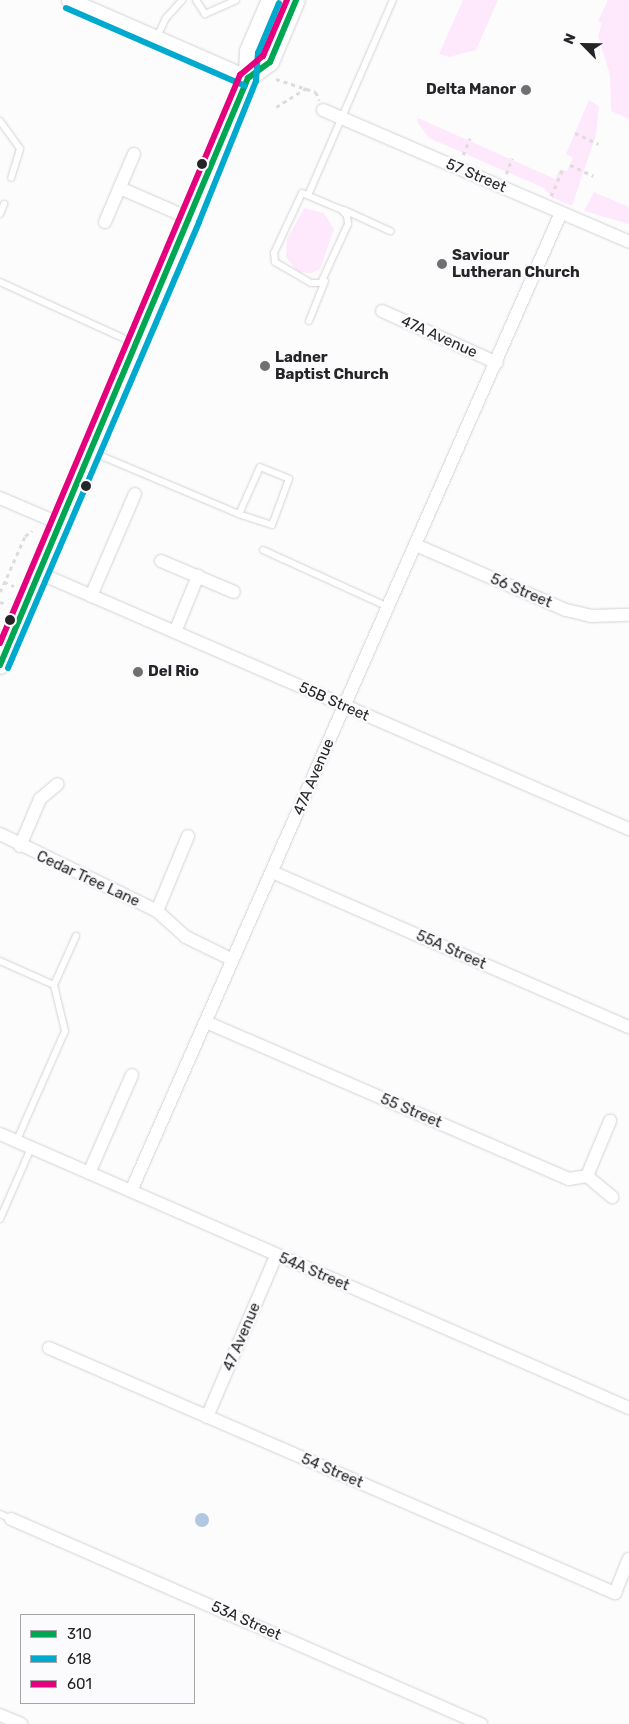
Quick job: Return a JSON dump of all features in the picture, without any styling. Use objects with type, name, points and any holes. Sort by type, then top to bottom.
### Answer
[{"type":"main road","points":[[0,665],[191,219],[248,78],[249,51],[271,0]]},
{"type":"main road","points":[[248,78],[270,62],[296,0]]},
{"type":"street","points":[[69,0],[248,78]]},
{"type":"street","name":"57 Street","points":[[323,110],[629,242]]},
{"type":"street","points":[[105,222],[134,154]]},
{"type":"street","points":[[120,188],[191,219]]},
{"type":"street","name":"47A Avenue","points":[[131,1191],[344,706],[418,546],[561,213]]},
{"type":"street","name":"47A Avenue","points":[[382,311],[497,363]]},
{"type":"street","points":[[91,596],[135,494]]},
{"type":"street","points":[[0,498],[60,524]]},
{"type":"street","name":"56 Street","points":[[418,546],[566,610],[591,616],[629,615]]},
{"type":"street","points":[[161,561],[234,592]]},
{"type":"street","name":"55B Street","points":[[39,573],[629,829]]},
{"type":"street","points":[[174,632],[198,576]]},
{"type":"street","name":"Cedar Tree Lane","points":[[20,846],[40,799],[58,784]]},
{"type":"street","name":"Cedar Tree Lane","points":[[0,834],[20,846],[156,911],[186,937],[234,960]]},
{"type":"street","name":"Cedar Tree Lane","points":[[156,911],[188,836]]},
{"type":"street","name":"55A Street","points":[[272,872],[629,1027]]},
{"type":"street","name":"55 Street","points":[[206,1022],[569,1179],[587,1176]]},
{"type":"street","points":[[89,1173],[132,1075]]},
{"type":"street","points":[[610,1121],[587,1176],[612,1197]]},
{"type":"street","name":"54A Street","points":[[0,1134],[276,1256],[629,1408]]},
{"type":"street","name":"47 Avenue","points":[[207,1417],[276,1256]]},
{"type":"street","name":"54 Street","points":[[49,1348],[615,1593],[629,1559]]},
{"type":"street","name":"53A Street","points":[[5,1516],[481,1724]]},
{"type":"street","points":[[0,1715],[20,1724]]},
{"type":"lane","points":[[156,38],[166,18],[182,0]]},
{"type":"lane","points":[[196,0],[205,14],[236,0]]},
{"type":"lane","points":[[327,275],[321,283],[311,283],[274,262],[296,200],[309,193],[393,0]]},
{"type":"lane","points":[[0,121],[20,149],[11,178]]},
{"type":"lane","points":[[309,193],[390,231]]},
{"type":"lane","points":[[0,214],[4,204]]},
{"type":"lane","points":[[309,321],[348,224],[342,210]]},
{"type":"lane","points":[[0,282],[137,344]]},
{"type":"lane","points":[[91,451],[239,514],[272,525],[289,479],[260,467],[239,514]]},
{"type":"lane","points":[[263,550],[389,608]]},
{"type":"lane","points":[[16,1142],[65,1031],[54,984],[76,936]]},
{"type":"lane","points":[[0,961],[54,984]]},
{"type":"lane","points":[[0,1219],[31,1148]]},
{"type":"path","points":[[276,79],[316,92],[323,110]]},
{"type":"path","points":[[276,107],[306,88]]},
{"type":"path","points":[[575,134],[599,144]]},
{"type":"path","points":[[463,155],[470,138]]},
{"type":"path","points":[[506,174],[512,158]]},
{"type":"path","points":[[570,165],[594,176]]},
{"type":"path","points":[[550,199],[562,170]]},
{"type":"path","points":[[0,592],[25,536],[32,531]]},
{"type":"path","points":[[4,582],[14,586]]},
{"type":"path","points":[[0,602],[6,604]]},
{"type":"shaded area","points":[[463,0],[498,0],[476,50],[449,57],[439,54]]},
{"type":"shaded area","points":[[608,0],[629,0],[629,119],[611,111],[610,75],[598,36],[602,23],[598,21]]},
{"type":"shaded area","points":[[589,100],[599,106],[596,135],[572,206],[551,197],[544,188],[429,138],[417,122],[418,118],[555,179],[560,169],[567,171],[573,158],[566,154]]},
{"type":"shaded area","points":[[594,192],[629,207],[629,224],[584,211]]},
{"type":"shaded area","points":[[304,208],[324,213],[334,229],[320,269],[311,273],[298,272],[286,257],[287,239]]},
{"type":"water","points":[[199,1513],[205,1513],[209,1520],[205,1527],[199,1527],[195,1523],[195,1517]]},
{"type":"transit line","name":"601","points":[[0,643],[240,75],[263,56],[287,0]]},
{"type":"transit line","name":"310","points":[[0,665],[248,78],[270,62],[296,0]]},
{"type":"transit line","name":"618","points":[[8,668],[199,222],[256,81],[258,53],[279,3]]},
{"type":"transit line","name":"618","points":[[66,8],[245,86]]},
{"type":"place","name":"Delta Manor","points":[[526,90]]},
{"type":"place","name":"Saviour Lutheran Church","points":[[442,264]]},
{"type":"place","name":"Ladner Baptist Church","points":[[265,366]]},
{"type":"place","name":"Del Rio","points":[[138,672]]}]
